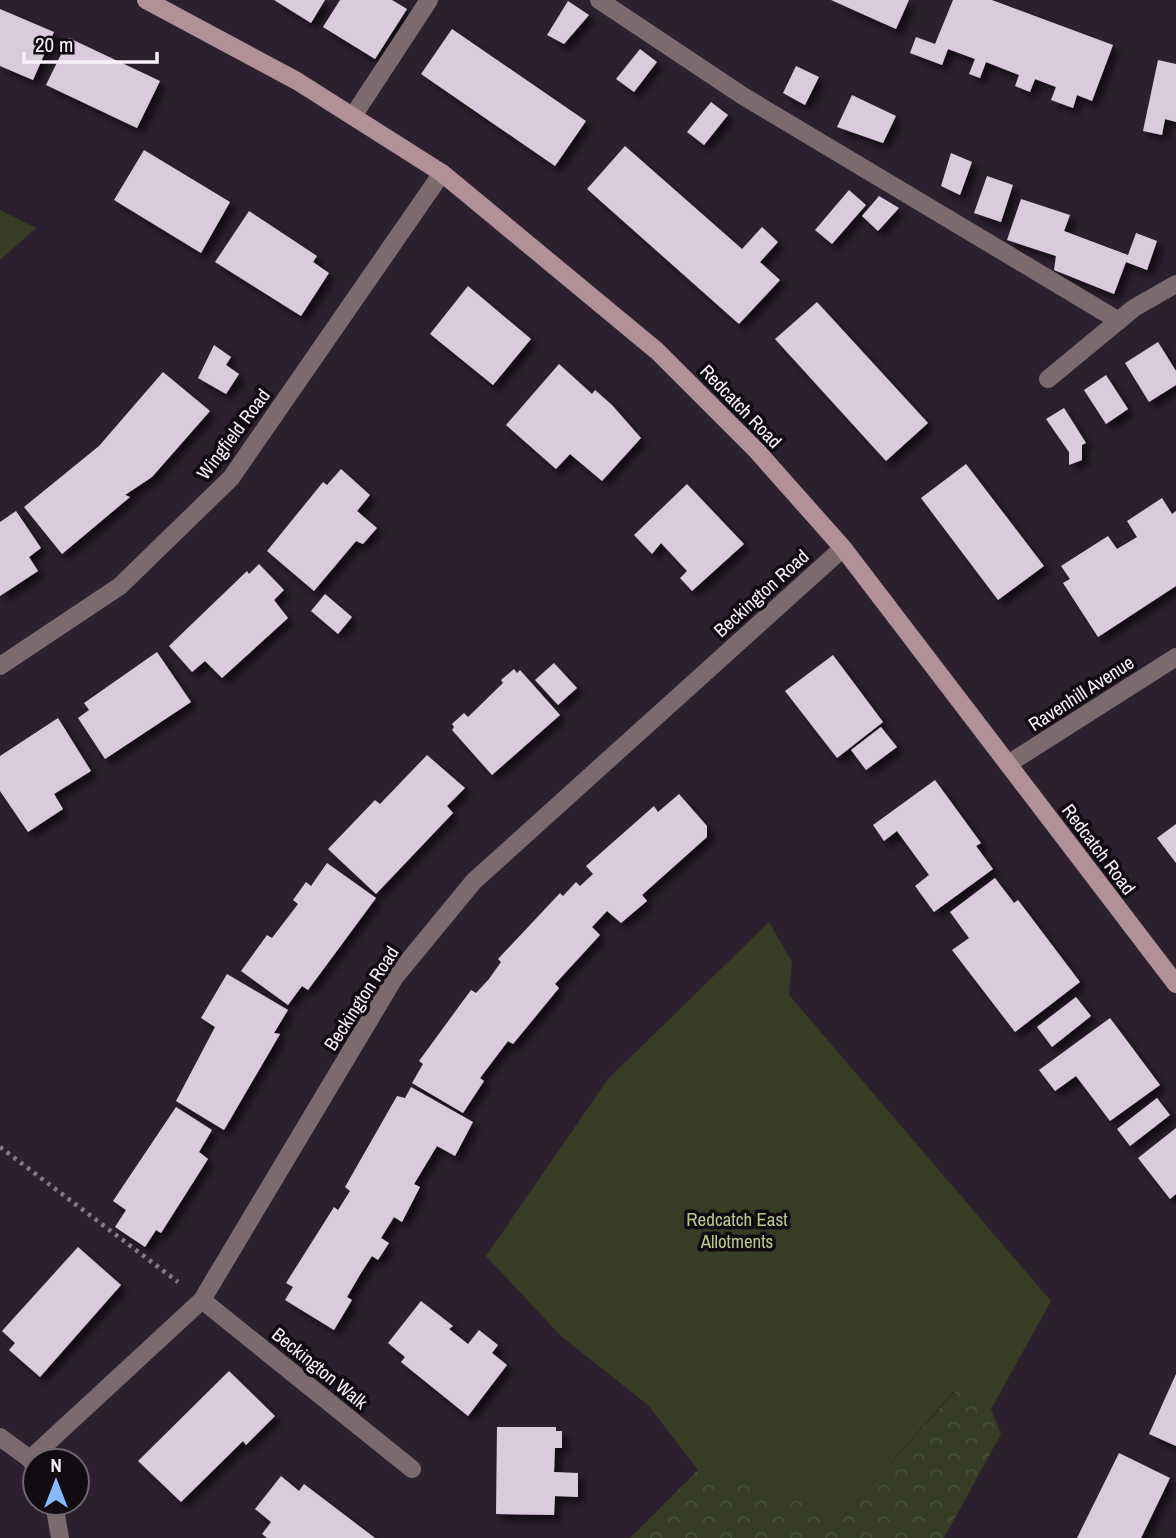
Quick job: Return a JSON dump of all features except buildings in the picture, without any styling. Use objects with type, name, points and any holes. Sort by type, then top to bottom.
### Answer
[{"type":"main road","name":"Redcatch Road","points":[[146,0],[212,33],[353,116],[442,173],[657,351],[757,451],[844,548],[1176,984]]},
{"type":"street","points":[[353,116],[429,0]]},
{"type":"street","points":[[599,0],[743,96],[1119,321]]},
{"type":"street","name":"Wingfield Road","points":[[0,666],[120,586],[231,478],[442,173]]},
{"type":"street","points":[[1048,379],[1134,308],[1176,284]]},
{"type":"street","name":"Beckington Road","points":[[49,1447],[202,1300],[394,977],[474,881],[844,548]]},
{"type":"street","name":"Ravenhill Avenue","points":[[1008,764],[1176,657]]},
{"type":"street","name":"Beckington Walk","points":[[202,1300],[412,1469]]},
{"type":"street","name":"Beckington Road","points":[[0,1437],[21,1454]]},
{"type":"street","points":[[56,1517],[60,1538]]},
{"type":"path","points":[[0,1147],[202,1300]]},
{"type":"green space","points":[[0,210],[36,228],[0,260]]},
{"type":"green space","name":"Redcatch East Allotments","points":[[769,922],[792,962],[789,995],[1051,1301],[991,1409],[955,1390],[843,1517],[698,1470],[648,1405],[561,1336],[486,1256],[608,1079]]},
{"type":"green space","points":[[956,1390],[991,1409],[1001,1434],[944,1538],[630,1538],[698,1470],[844,1516]]}]
